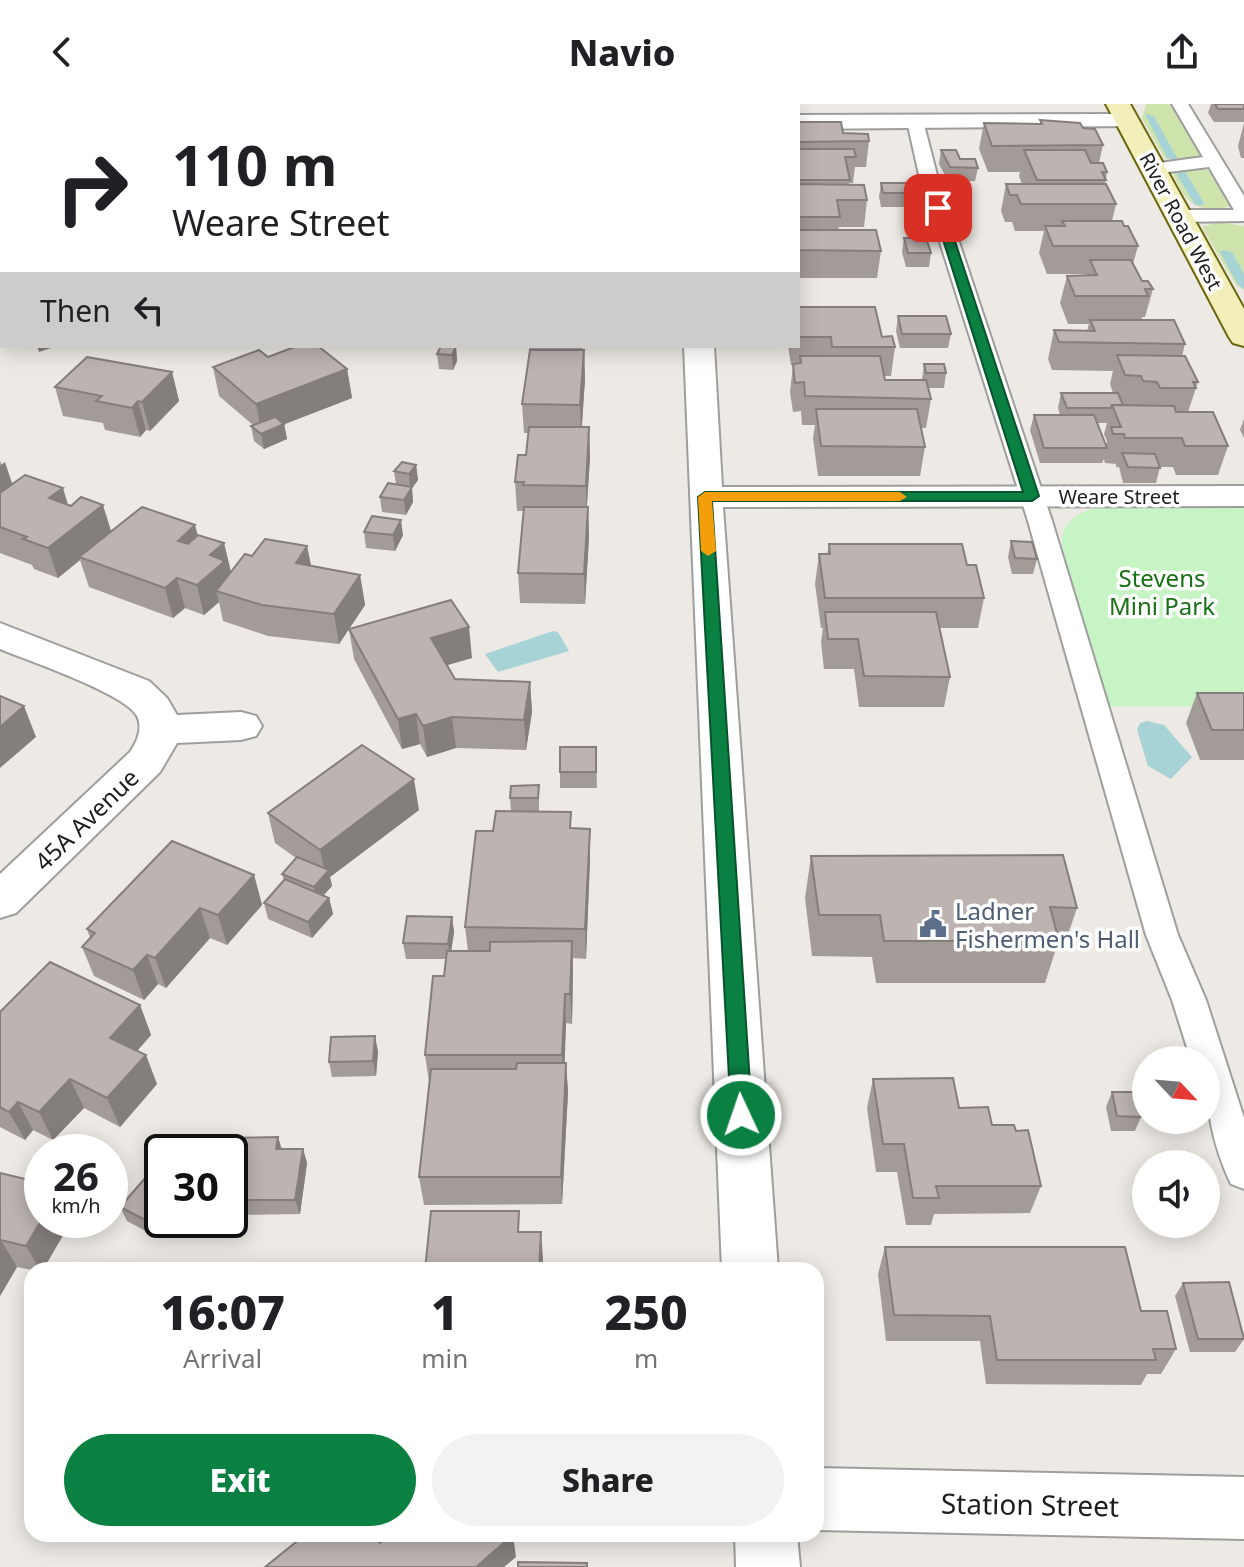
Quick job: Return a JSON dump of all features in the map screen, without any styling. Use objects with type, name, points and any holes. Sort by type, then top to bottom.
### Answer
[{"type":"main road","name":"River Road West","points":[[1122,112],[1178,216],[1234,300],[1244,337]]},
{"type":"street","points":[[800,122],[915,121],[1122,112]]},
{"type":"street","points":[[699,348],[750,1262]]},
{"type":"street","name":"Weare Street","points":[[705,497],[1244,496]]},
{"type":"street","points":[[0,635],[135,690],[149,701],[157,714],[161,730],[241,726]]},
{"type":"street","name":"45A Avenue","points":[[0,901],[145,762],[157,746],[161,730]]},
{"type":"street","name":"Station Street","points":[[824,1499],[1244,1508]]},
{"type":"street","points":[[766,1542],[768,1567]]},
{"type":"lane","points":[[1178,216],[1244,213],[1180,104]]},
{"type":"lane","points":[[915,121],[929,179],[1032,496],[1162,935],[1189,1000],[1244,1173]]},
{"type":"lane","points":[[1152,169],[1214,161]]},
{"type":"green space","points":[[1146,104],[1173,104],[1200,155],[1192,159],[1165,159],[1142,119]]},
{"type":"green space","points":[[1198,167],[1213,172],[1231,206],[1209,209],[1188,199],[1173,173]]},
{"type":"green space","points":[[1219,222],[1244,226],[1244,290],[1236,285],[1202,227]]},
{"type":"green space","name":"Stevens Mini Park","points":[[1244,506],[1244,707],[1109,706],[1062,547],[1067,525],[1078,515],[1100,507]]},
{"type":"water","points":[[553,631],[558,632],[569,651],[498,672],[485,654]]},
{"type":"water","points":[[1147,721],[1164,725],[1192,757],[1171,779],[1148,766],[1137,730],[1140,723]]},
{"type":"building","points":[[1215,104],[1244,104],[1244,109],[1218,109]]},
{"type":"building","points":[[1040,120],[1080,123],[1083,128],[1095,129],[1103,145],[992,146],[984,123],[1042,124]]},
{"type":"building","points":[[800,122],[841,122],[843,133],[868,134],[869,141],[800,142]]},
{"type":"building","points":[[800,149],[854,149],[856,157],[845,157],[850,180],[800,180]]},
{"type":"building","points":[[941,150],[956,150],[960,159],[975,159],[978,168],[950,167]]},
{"type":"building","points":[[1024,150],[1085,150],[1091,163],[1103,163],[1107,172],[1102,172],[1106,180],[1037,180]]},
{"type":"building","points":[[881,183],[920,183],[922,193],[883,193]]},
{"type":"building","points":[[800,184],[864,185],[867,200],[837,200],[840,217],[800,217]]},
{"type":"building","points":[[1006,184],[1106,184],[1116,204],[1021,204],[1017,195],[1010,195]]},
{"type":"building","points":[[1062,221],[1122,221],[1138,246],[1053,246],[1045,226],[1065,226]]},
{"type":"building","points":[[800,230],[876,230],[881,251],[800,250]]},
{"type":"building","points":[[904,238],[926,238],[931,253],[908,253]]},
{"type":"building","points":[[1090,260],[1131,260],[1142,281],[1148,281],[1153,289],[1145,289],[1148,296],[1075,296],[1067,276],[1097,275]]},
{"type":"building","points":[[800,307],[875,307],[882,337],[892,336],[895,347],[832,347],[831,337],[800,337]]},
{"type":"building","points":[[898,316],[946,316],[951,334],[902,334]]},
{"type":"building","points":[[1090,320],[1174,320],[1185,344],[1059,342],[1054,330],[1095,331]]},
{"type":"building","points":[[292,348],[321,348],[347,369],[256,404],[213,367],[259,350],[268,357]]},
{"type":"building","points":[[440,348],[455,348],[452,355],[437,354]]},
{"type":"building","points":[[530,350],[584,350],[580,405],[522,404]]},
{"type":"building","points":[[1117,355],[1185,356],[1198,382],[1193,382],[1196,388],[1160,388],[1157,382],[1143,381],[1141,376],[1125,375]]},
{"type":"building","points":[[800,356],[880,356],[885,380],[926,380],[931,399],[805,396],[804,382],[795,383],[793,364],[801,363]]},
{"type":"building","points":[[87,357],[172,372],[132,408],[96,401],[102,396],[55,387]]},
{"type":"building","points":[[924,364],[944,364],[946,373],[926,373]]},
{"type":"building","points":[[1061,393],[1118,393],[1123,405],[1067,408]]},
{"type":"building","points":[[1112,405],[1174,406],[1176,412],[1213,412],[1228,446],[1185,446],[1182,438],[1125,438],[1124,434],[1113,434],[1111,427],[1121,427]]},
{"type":"building","points":[[816,409],[917,409],[925,447],[821,446]]},
{"type":"building","points":[[1034,415],[1094,415],[1107,448],[1044,448]]},
{"type":"building","points":[[275,417],[284,424],[261,434],[251,426]]},
{"type":"building","points":[[529,427],[589,427],[586,486],[523,485],[524,482],[515,482],[518,455],[526,455]]},
{"type":"building","points":[[1122,453],[1155,454],[1160,468],[1128,467]]},
{"type":"building","points":[[402,462],[416,465],[409,474],[394,471]]},
{"type":"building","points":[[25,475],[63,488],[49,498],[71,506],[81,497],[103,505],[48,548],[23,539],[27,537],[0,527],[0,493]]},
{"type":"building","points":[[388,483],[412,487],[404,500],[380,497]]},
{"type":"building","points":[[142,507],[195,525],[178,541],[188,544],[198,535],[224,543],[210,555],[225,561],[197,585],[177,578],[165,588],[79,557]]},
{"type":"building","points":[[524,507],[588,507],[584,574],[518,573]]},
{"type":"building","points":[[372,516],[401,520],[393,535],[364,532]]},
{"type":"building","points":[[265,539],[307,546],[296,563],[360,575],[334,614],[262,605],[216,591],[245,554],[252,556]]},
{"type":"building","points":[[1011,541],[1032,542],[1037,559],[1015,558]]},
{"type":"building","points":[[829,544],[962,544],[967,565],[976,565],[984,598],[825,598],[819,554],[830,554]]},
{"type":"building","points":[[451,600],[469,627],[431,638],[455,679],[530,682],[524,720],[452,717],[423,726],[416,714],[398,719],[349,629]]},
{"type":"building","points":[[825,612],[936,612],[950,677],[864,676],[858,639],[828,639]]},
{"type":"building","points":[[1197,693],[1244,693],[1244,730],[1212,730]]},
{"type":"building","points":[[0,696],[24,706],[0,727]]},
{"type":"building","points":[[362,745],[414,779],[320,850],[268,813]]},
{"type":"building","points":[[560,747],[596,747],[596,772],[560,772]]},
{"type":"building","points":[[539,785],[538,798],[510,798],[511,786]]},
{"type":"building","points":[[496,811],[571,812],[570,828],[590,829],[585,929],[465,927],[476,831],[493,831]]},
{"type":"building","points":[[172,841],[254,875],[218,915],[200,908],[155,958],[147,955],[133,970],[82,947],[95,933],[87,929]]},
{"type":"building","points":[[1063,855],[1077,908],[1050,907],[1059,941],[884,941],[880,915],[819,915],[811,856]]},
{"type":"building","points":[[297,857],[329,870],[314,887],[282,874]]},
{"type":"building","points":[[285,879],[329,898],[308,922],[264,903]]},
{"type":"building","points":[[407,916],[452,917],[448,944],[403,943]]},
{"type":"building","points":[[572,941],[570,994],[565,994],[562,1055],[425,1055],[433,976],[444,976],[447,951],[490,951],[490,942]]},
{"type":"building","points":[[50,962],[140,1005],[110,1038],[146,1055],[107,1098],[70,1079],[39,1112],[18,1102],[9,1112],[0,1107],[0,1012]]},
{"type":"building","points":[[375,1036],[373,1061],[329,1062],[331,1037]]},
{"type":"building","points":[[517,1063],[566,1063],[561,1177],[419,1177],[431,1069],[516,1069]]},
{"type":"building","points":[[953,1078],[959,1108],[988,1107],[992,1125],[1014,1125],[1016,1131],[1028,1130],[1041,1186],[936,1186],[939,1198],[913,1198],[904,1144],[883,1144],[873,1079]]},
{"type":"building","points":[[1112,1092],[1132,1092],[1132,1117],[1117,1116]]},
{"type":"building","points":[[278,1137],[276,1149],[303,1149],[295,1200],[248,1200],[248,1138]]},
{"type":"building","points":[[0,1173],[24,1179],[24,1238],[31,1238],[26,1246],[0,1241]]},
{"type":"building","points":[[144,1179],[144,1219],[128,1211],[128,1198]]},
{"type":"building","points":[[431,1211],[519,1211],[518,1232],[541,1232],[539,1262],[426,1262]]},
{"type":"building","points":[[885,1247],[1125,1247],[1141,1311],[1167,1311],[1176,1349],[1153,1349],[1156,1360],[997,1360],[990,1316],[894,1315]]},
{"type":"building","points":[[1229,1282],[1244,1339],[1198,1339],[1183,1283]]},
{"type":"building","points":[[296,1542],[505,1542],[476,1567],[265,1567]]},
{"type":"building","points":[[518,1562],[587,1563],[587,1567],[518,1567]]},
{"type":"waterway","points":[[1149,116],[1172,158]]},
{"type":"waterway","points":[[1181,173],[1199,203]]},
{"type":"waterway","points":[[1226,252],[1244,285]]},
{"type":"slow traffic","points":[[708,551],[705,497],[900,497]]},
{"type":"place","name":"Ladner Fishermen's Hall","points":[[933,924]]},
{"type":"route","points":[[741,1115],[705,497],[1032,496],[938,208]]}]
